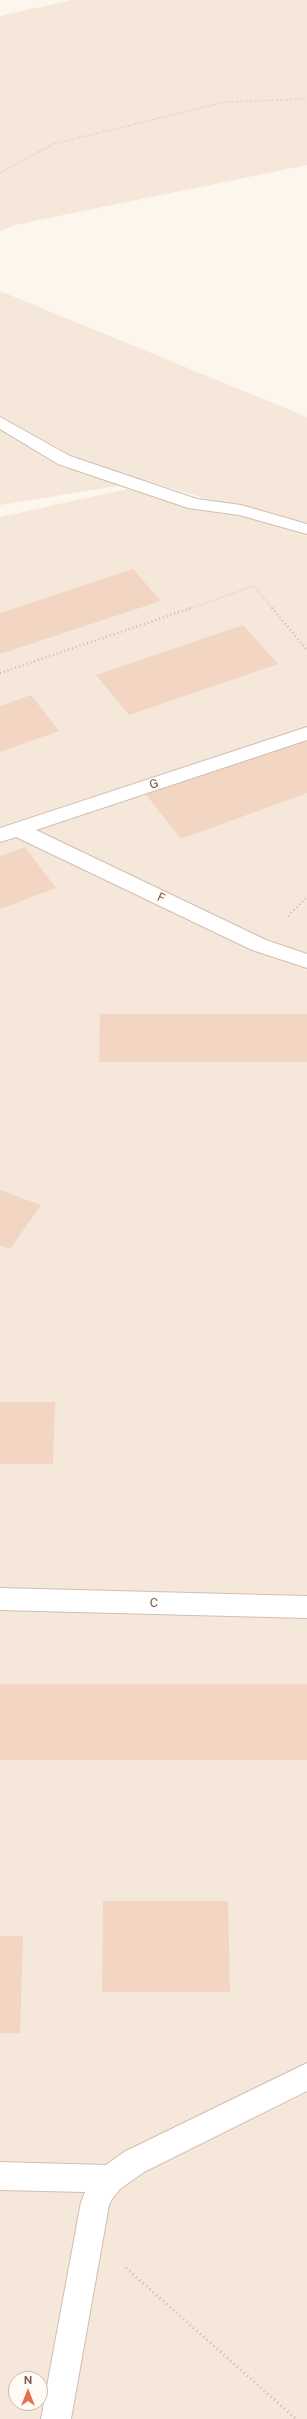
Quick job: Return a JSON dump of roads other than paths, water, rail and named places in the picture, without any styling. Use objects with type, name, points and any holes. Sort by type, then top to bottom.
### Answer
[{"type":"street","points":[[0,422],[64,460],[194,504],[241,510],[307,529]]},
{"type":"street","name":"G","points":[[9,832],[307,733]]},
{"type":"street","name":"F","points":[[9,832],[259,945],[307,961]]},
{"type":"street","name":"C","points":[[0,1599],[307,1607]]},
{"type":"street","points":[[56,2419],[95,2202],[102,2189],[110,2179],[134,2162],[307,2077]]},
{"type":"street","points":[[0,2176],[110,2179]]}]
